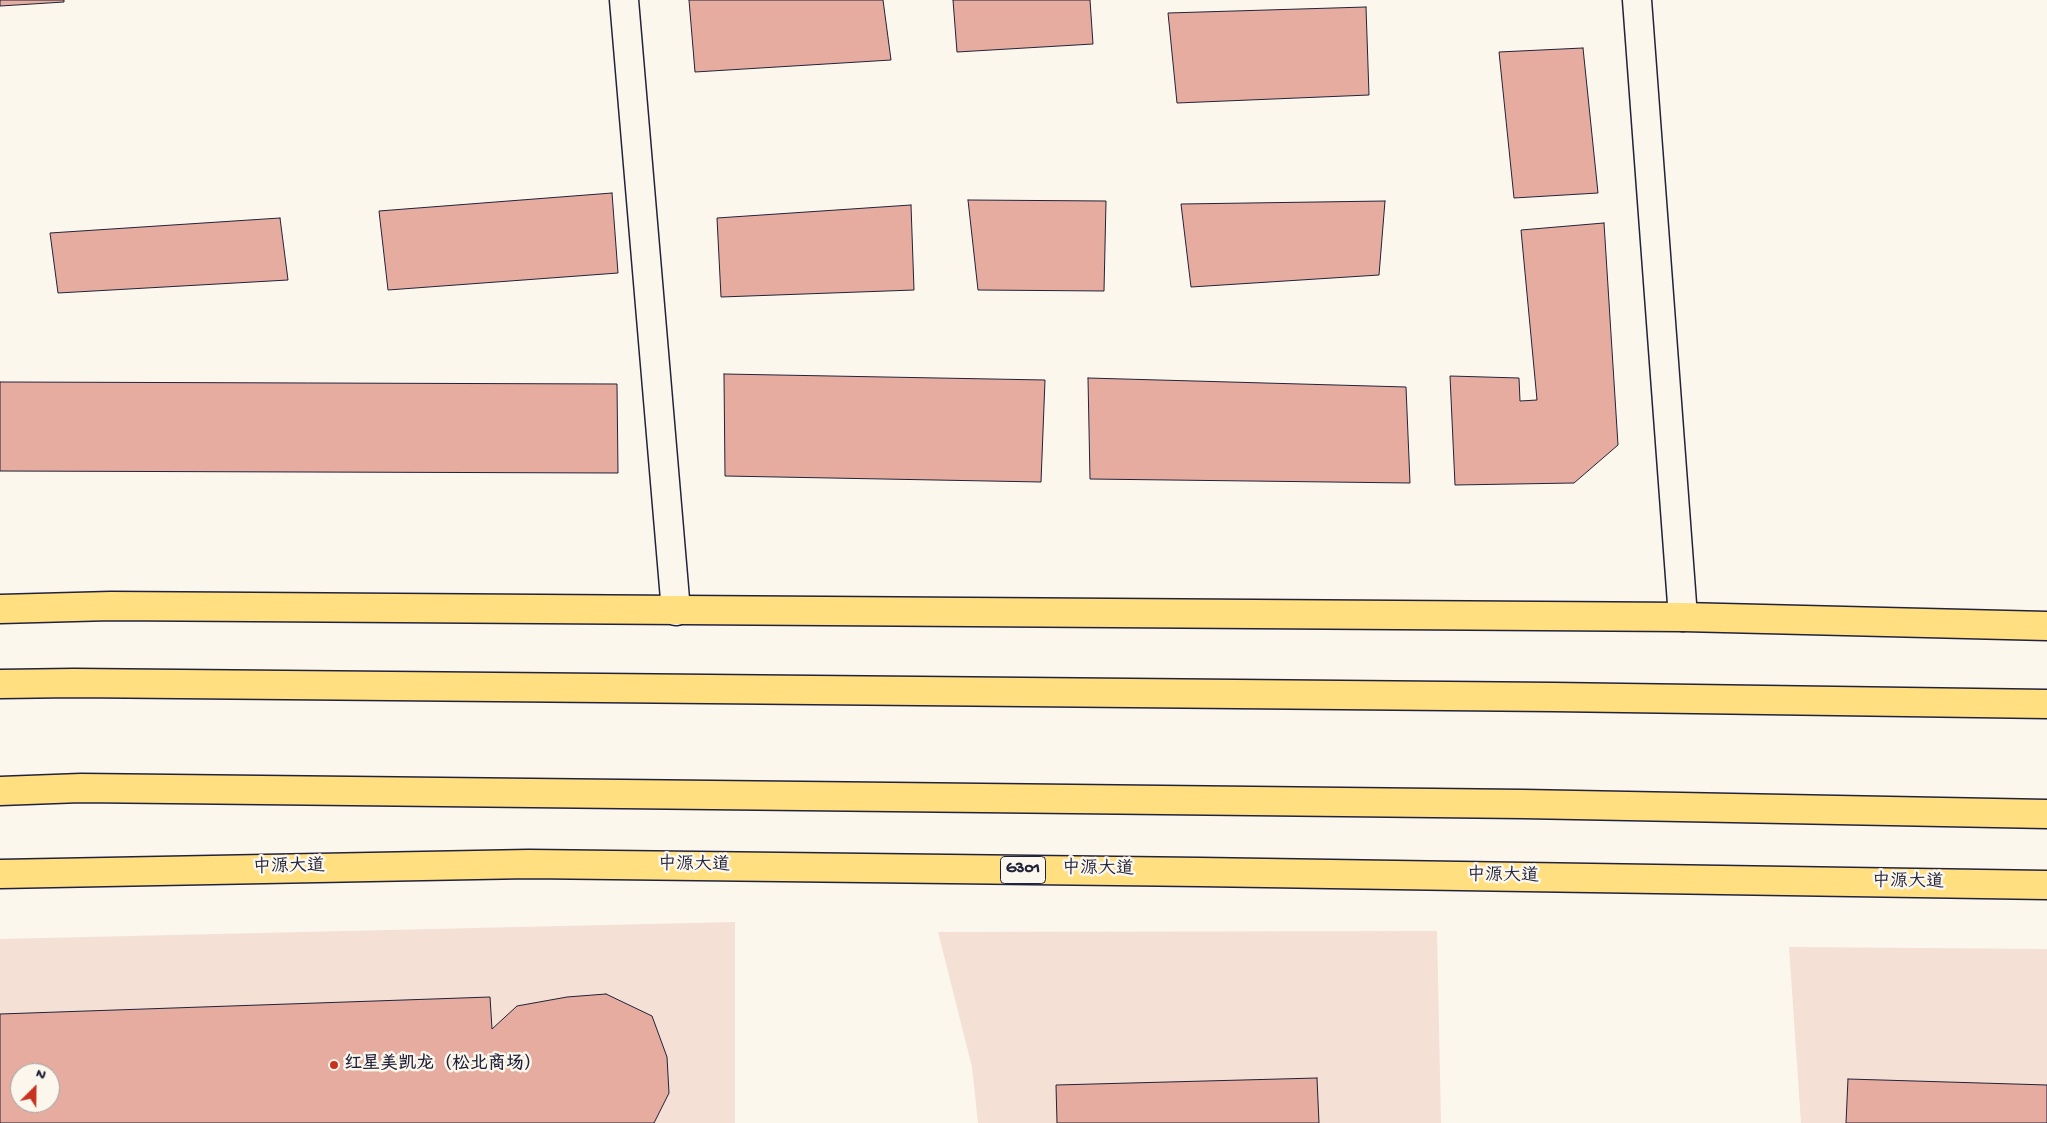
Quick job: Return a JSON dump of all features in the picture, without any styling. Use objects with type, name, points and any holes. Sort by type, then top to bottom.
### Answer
[{"type":"highway","points":[[0,609],[111,606],[1682,617],[2047,626]]},
{"type":"highway","points":[[0,684],[1553,697],[2047,704]]},
{"type":"highway","points":[[0,791],[111,789],[1513,804],[2047,814]]},
{"type":"highway","name":"中源大道","points":[[0,874],[529,864],[1220,872],[2047,885]]},
{"type":"street","points":[[624,0],[676,611]]},
{"type":"street","points":[[1637,0],[1682,617]]},
{"type":"shaded area","points":[[735,922],[735,1123],[0,1123],[0,939]]},
{"type":"shaded area","points":[[1437,931],[1441,1123],[978,1123],[972,1067],[938,932]]},
{"type":"shaded area","points":[[1789,947],[2047,949],[2047,1123],[1801,1123]]},
{"type":"building","points":[[0,0],[64,0],[64,2],[0,6]]},
{"type":"building","points":[[689,0],[883,0],[891,60],[695,72]]},
{"type":"building","points":[[953,0],[1090,0],[1093,44],[957,52]]},
{"type":"building","points":[[1366,7],[1369,95],[1177,103],[1168,13]]},
{"type":"building","points":[[1583,48],[1598,193],[1514,198],[1499,52]]},
{"type":"building","points":[[612,193],[618,273],[388,290],[379,211]]},
{"type":"building","points":[[968,200],[1106,201],[1104,291],[978,290]]},
{"type":"building","points":[[1385,201],[1379,275],[1191,287],[1181,204]]},
{"type":"building","points":[[911,205],[914,290],[721,297],[717,218]]},
{"type":"building","points":[[280,218],[288,280],[58,293],[50,233]]},
{"type":"building","points":[[1604,223],[1618,445],[1574,483],[1455,485],[1450,376],[1519,378],[1520,401],[1537,400],[1521,230]]},
{"type":"building","points":[[724,374],[1045,380],[1041,482],[725,476]]},
{"type":"building","points":[[1088,378],[1406,387],[1410,483],[1090,479]]},
{"type":"building","points":[[0,382],[617,384],[618,473],[0,471]]},
{"type":"building","name":"红星美凯龙（松北商场）","points":[[606,994],[652,1016],[667,1057],[669,1093],[654,1123],[0,1123],[0,1014],[490,997],[492,1029],[517,1006],[567,997]]},
{"type":"building","points":[[1317,1078],[1319,1123],[1057,1123],[1056,1085]]},
{"type":"building","points":[[1848,1079],[2047,1085],[2047,1123],[1846,1123]]},
{"type":"place","name":"红星美凯龙（松北商场）","points":[[334,1065]]}]
